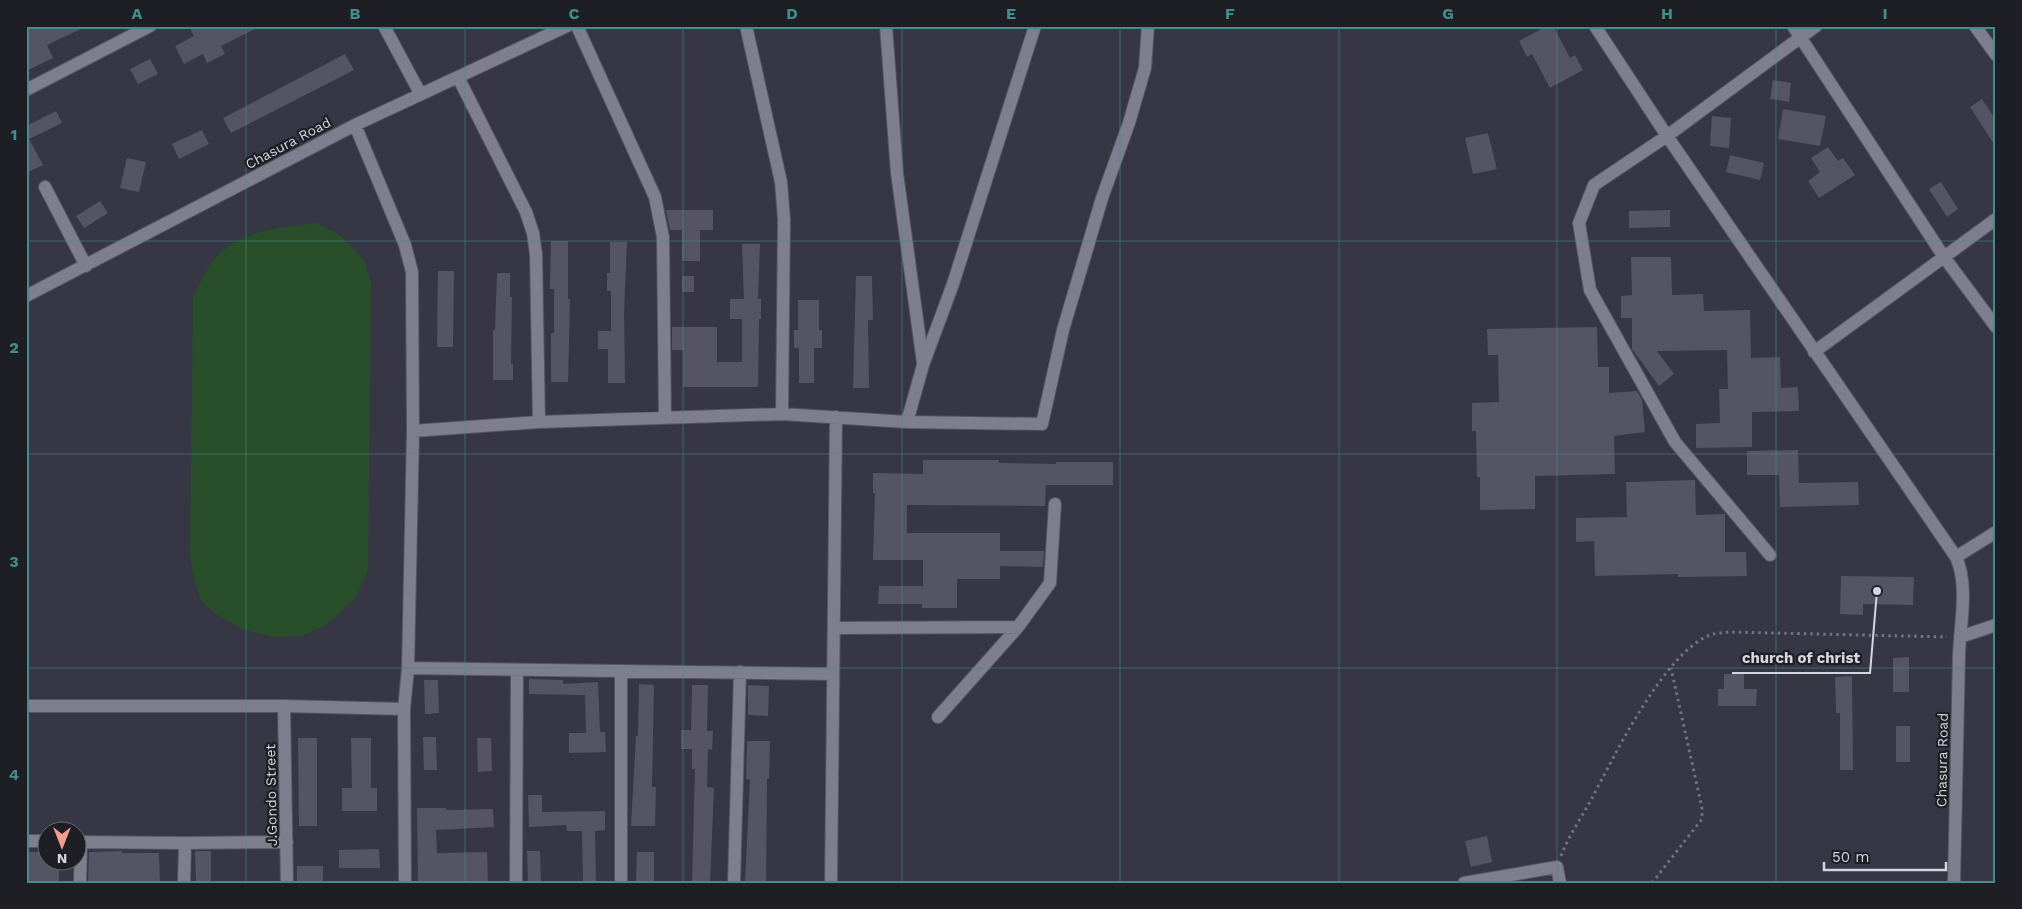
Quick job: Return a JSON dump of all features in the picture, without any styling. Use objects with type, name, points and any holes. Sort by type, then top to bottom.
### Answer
[{"type":"street","points":[[26,90],[150,26]]},
{"type":"street","points":[[384,26],[420,93]]},
{"type":"street","name":"Chasura Road","points":[[26,296],[355,125],[567,26]]},
{"type":"street","points":[[577,26],[655,197],[660,219],[663,237],[665,418]]},
{"type":"street","points":[[746,26],[781,182],[784,219],[782,414]]},
{"type":"street","points":[[886,26],[897,173],[923,365]]},
{"type":"street","points":[[907,422],[923,365],[953,284],[1035,26]]},
{"type":"street","points":[[413,431],[539,422],[782,414],[907,422],[1042,424],[1063,330],[1102,198],[1129,123],[1145,68],[1148,26]]},
{"type":"street","name":"Chasura Road","points":[[1595,26],[1667,136],[1956,557],[1962,569],[1954,883]]},
{"type":"street","points":[[1770,555],[1675,442],[1590,290],[1579,224],[1594,185],[1667,136],[1797,32],[1816,26]]},
{"type":"street","points":[[1975,26],[1996,56]]},
{"type":"street","points":[[1797,32],[1944,257],[1996,328]]},
{"type":"street","points":[[458,77],[526,212],[533,233],[536,254],[539,422]]},
{"type":"street","points":[[355,125],[405,246],[412,272],[413,431],[408,668],[404,709],[405,883]]},
{"type":"street","points":[[45,187],[86,266]]},
{"type":"street","points":[[1814,352],[1996,219]]},
{"type":"street","points":[[831,883],[836,417]]},
{"type":"street","points":[[938,717],[1018,627],[1050,583],[1056,504]]},
{"type":"street","points":[[1956,557],[1996,532]]},
{"type":"street","points":[[1960,637],[1996,625]]},
{"type":"street","points":[[834,628],[1018,627]]},
{"type":"street","points":[[408,668],[833,674]]},
{"type":"street","points":[[516,883],[517,670]]},
{"type":"street","points":[[621,671],[621,883]]},
{"type":"street","points":[[734,883],[740,672]]},
{"type":"street","points":[[26,706],[284,706],[404,709]]},
{"type":"street","name":"J.Gondo Street","points":[[284,706],[287,883]]},
{"type":"street","points":[[88,842],[287,842]]},
{"type":"street","points":[[184,843],[184,883]]},
{"type":"street","points":[[1464,883],[1557,866],[1560,883]]},
{"type":"path","points":[[1557,866],[1563,850],[1633,722],[1670,667],[1695,644],[1710,635],[1729,632],[1960,637]]},
{"type":"path","points":[[1652,883],[1702,819],[1702,808],[1670,667]]},
{"type":"green space","points":[[317,223],[341,236],[363,259],[371,280],[368,570],[355,599],[325,626],[302,636],[273,637],[244,630],[217,615],[201,601],[194,579],[190,557],[193,296],[212,262],[234,243],[260,232]]},
{"type":"building","points":[[26,26],[87,26],[47,45],[53,58],[26,71]]},
{"type":"building","points":[[189,26],[261,26],[221,46],[225,54],[207,63],[203,54],[184,64],[175,46],[194,36]]},
{"type":"building","points":[[1547,26],[1553,26],[1570,58],[1575,55],[1583,70],[1550,88],[1532,54],[1527,57],[1519,41]]},
{"type":"building","points":[[345,54],[354,70],[231,133],[223,118]]},
{"type":"building","points":[[150,59],[158,74],[138,84],[130,69]]},
{"type":"building","points":[[1773,80],[1791,83],[1789,102],[1770,99]]},
{"type":"building","points":[[1982,99],[1996,121],[1996,147],[1970,107]]},
{"type":"building","points":[[1783,109],[1826,116],[1820,146],[1778,139]]},
{"type":"building","points":[[56,111],[62,123],[29,139],[43,165],[26,173],[26,126]]},
{"type":"building","points":[[1712,116],[1731,118],[1729,148],[1710,146]]},
{"type":"building","points":[[202,130],[209,144],[179,159],[172,144]]},
{"type":"building","points":[[1488,133],[1497,169],[1473,174],[1465,138]]},
{"type":"building","points":[[1828,147],[1838,161],[1843,158],[1855,175],[1819,198],[1808,181],[1820,172],[1811,158]]},
{"type":"building","points":[[1730,155],[1764,163],[1760,180],[1726,172]]},
{"type":"building","points":[[127,158],[146,162],[139,192],[120,188]]},
{"type":"building","points":[[1941,182],[1958,209],[1947,217],[1929,189]]},
{"type":"building","points":[[100,201],[108,213],[84,228],[76,216]]},
{"type":"building","points":[[666,210],[713,210],[713,230],[700,230],[700,261],[682,261],[682,230],[670,230]]},
{"type":"building","points":[[1670,210],[1670,227],[1629,228],[1629,211]]},
{"type":"building","points":[[551,241],[568,241],[568,299],[570,299],[568,382],[551,382],[551,333],[554,333],[554,289],[550,289]]},
{"type":"building","points":[[610,242],[627,242],[624,313],[625,383],[608,383],[608,349],[598,349],[598,331],[611,331],[611,291],[607,291],[607,273],[610,273]]},
{"type":"building","points":[[742,244],[760,244],[758,299],[761,299],[761,319],[759,319],[758,387],[683,387],[683,350],[672,350],[672,327],[717,327],[717,362],[742,362],[742,319],[730,319],[730,299],[744,299]]},
{"type":"building","points":[[1631,257],[1671,257],[1672,295],[1703,294],[1704,311],[1750,310],[1751,358],[1780,357],[1781,388],[1798,387],[1799,411],[1752,412],[1752,447],[1696,448],[1696,424],[1720,423],[1719,389],[1728,389],[1727,350],[1657,351],[1674,374],[1659,386],[1632,349],[1632,318],[1621,318],[1621,296],[1632,295]]},
{"type":"building","points":[[438,271],[454,271],[453,347],[437,347]]},
{"type":"building","points":[[497,273],[510,273],[510,297],[512,297],[511,364],[513,364],[513,380],[493,380],[493,330],[495,330]]},
{"type":"building","points":[[682,276],[694,276],[694,292],[682,292]]},
{"type":"building","points":[[856,276],[872,276],[873,320],[868,320],[869,388],[853,388]]},
{"type":"building","points":[[798,300],[819,300],[819,330],[822,330],[822,348],[814,348],[814,383],[799,383],[799,348],[794,348],[794,330],[798,330]]},
{"type":"building","points":[[1597,327],[1598,367],[1609,367],[1609,393],[1637,391],[1642,400],[1645,432],[1614,436],[1615,474],[1535,476],[1535,509],[1480,510],[1480,477],[1477,477],[1476,431],[1472,431],[1472,403],[1499,402],[1498,355],[1488,355],[1487,329]]},
{"type":"building","points":[[1798,450],[1799,483],[1858,482],[1859,505],[1780,507],[1779,475],[1747,475],[1747,451]]},
{"type":"building","points":[[923,460],[999,460],[999,463],[1056,464],[1056,462],[1113,462],[1113,485],[1046,485],[1045,506],[907,505],[907,533],[1000,533],[1000,551],[1044,551],[1043,567],[1000,566],[1000,579],[957,579],[957,608],[922,608],[922,604],[878,604],[879,586],[923,586],[923,560],[873,560],[875,493],[873,493],[873,473],[923,474]]},
{"type":"building","points":[[1695,480],[1696,515],[1725,514],[1725,552],[1746,552],[1747,576],[1678,577],[1678,574],[1595,576],[1594,541],[1576,542],[1576,518],[1627,517],[1626,482]]},
{"type":"building","points":[[1841,576],[1914,577],[1913,605],[1863,604],[1863,615],[1840,614]]},
{"type":"building","points":[[1909,657],[1909,692],[1893,692],[1893,658]]},
{"type":"building","points":[[1724,674],[1744,674],[1744,689],[1757,689],[1756,706],[1718,706],[1718,689],[1724,689]]},
{"type":"building","points":[[1852,676],[1853,770],[1840,770],[1840,713],[1836,713],[1835,677]]},
{"type":"building","points":[[529,679],[563,680],[563,684],[598,682],[600,732],[605,732],[606,752],[569,753],[569,733],[586,733],[585,695],[529,694]]},
{"type":"building","points":[[424,680],[438,680],[439,713],[425,714]]},
{"type":"building","points":[[639,684],[654,685],[652,787],[656,787],[655,826],[631,826],[636,736],[638,736]]},
{"type":"building","points":[[692,685],[708,685],[707,731],[713,731],[712,750],[708,749],[707,787],[714,788],[710,883],[692,883],[695,769],[692,769],[692,749],[681,749],[681,730],[691,730]]},
{"type":"building","points":[[748,685],[769,686],[768,716],[748,715]]},
{"type":"building","points":[[1896,726],[1910,726],[1910,762],[1896,762]]},
{"type":"building","points":[[423,737],[436,737],[437,770],[424,770]]},
{"type":"building","points":[[298,738],[317,738],[317,826],[299,826]]},
{"type":"building","points":[[351,738],[371,738],[371,788],[377,788],[377,811],[342,811],[342,788],[352,788]]},
{"type":"building","points":[[477,738],[491,738],[492,771],[478,772]]},
{"type":"building","points":[[747,741],[770,741],[769,779],[767,779],[766,883],[745,883],[750,779],[746,779]]},
{"type":"building","points":[[528,795],[542,795],[542,812],[605,811],[605,830],[595,831],[596,883],[583,883],[582,831],[567,831],[566,825],[529,827]]},
{"type":"building","points":[[417,808],[446,808],[446,810],[493,809],[494,827],[436,830],[437,853],[487,852],[488,881],[418,883]]},
{"type":"building","points":[[1487,836],[1492,862],[1471,867],[1465,841]]},
{"type":"building","points":[[379,849],[380,868],[339,868],[339,850]]},
{"type":"building","points":[[122,851],[122,853],[159,853],[160,883],[88,883],[89,852]]},
{"type":"building","points":[[195,851],[211,851],[211,882],[196,882]]},
{"type":"building","points":[[527,851],[540,851],[541,883],[528,883]]},
{"type":"building","points":[[26,852],[38,852],[38,872],[59,872],[59,882],[26,882]]},
{"type":"building","points":[[637,852],[654,852],[654,883],[636,883]]},
{"type":"building","points":[[297,866],[323,866],[323,883],[297,883]]},
{"type":"place","name":"church of christ","points":[[1877,591]]}]
